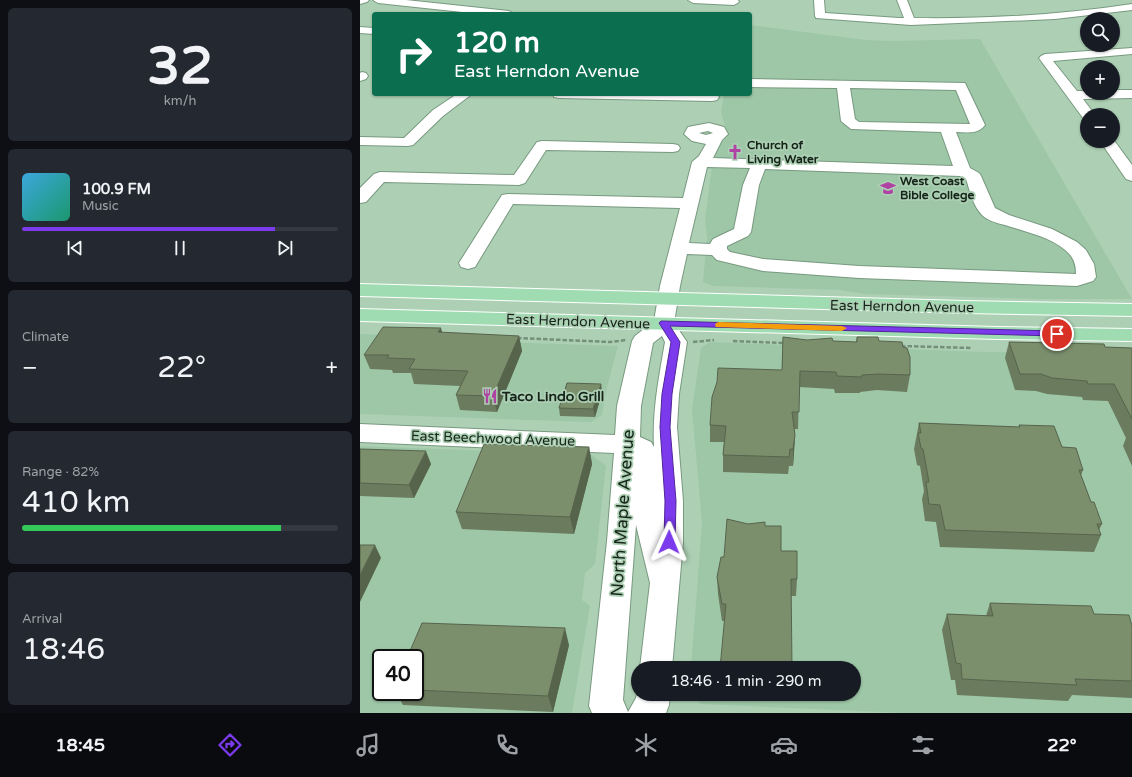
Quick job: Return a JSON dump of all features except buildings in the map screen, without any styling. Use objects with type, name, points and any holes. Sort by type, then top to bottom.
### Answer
[{"type":"main road","name":"East Herndon Avenue","points":[[360,290],[997,333],[1132,335]]},
{"type":"main road","name":"East Herndon Avenue","points":[[360,315],[966,308],[1132,310]]},
{"type":"street","points":[[360,2],[364,0]]},
{"type":"street","points":[[378,0],[490,12]]},
{"type":"street","points":[[693,0],[734,1],[731,12]]},
{"type":"street","points":[[819,0],[820,16],[911,22],[982,20],[1055,15],[1132,5]]},
{"type":"street","points":[[902,0],[911,22]]},
{"type":"street","points":[[1121,0],[1132,5]]},
{"type":"street","points":[[1039,6],[1055,15]]},
{"type":"street","points":[[360,30],[372,31]]},
{"type":"street","points":[[1083,108],[1045,58],[1132,51]]},
{"type":"street","points":[[752,83],[843,84],[961,86],[978,125],[973,128],[947,128],[862,127],[850,124],[843,84]]},
{"type":"street","points":[[1073,95],[1132,94]]},
{"type":"street","points":[[360,141],[408,142],[438,113],[463,96]]},
{"type":"street","points":[[603,96],[704,123],[759,164],[862,169],[963,171],[973,176],[987,211],[1000,218],[1060,239],[1074,247],[1084,260],[1087,271],[1086,277],[1077,280],[859,272],[785,267],[742,261],[724,256],[717,250],[679,248]]},
{"type":"street","points":[[704,123],[705,159],[718,134]]},
{"type":"street","points":[[704,123],[707,139],[718,134]]},
{"type":"street","points":[[704,123],[718,134]]},
{"type":"street","points":[[468,263],[542,145],[672,148],[704,123]]},
{"type":"street","points":[[657,661],[669,542],[670,501],[665,427],[667,394],[676,342],[666,311],[690,203],[704,123]]},
{"type":"street","points":[[947,128],[963,171]]},
{"type":"street","points":[[1112,148],[1132,176]]},
{"type":"street","points":[[717,250],[719,243],[742,232],[751,185],[759,164]]},
{"type":"street","points":[[862,169],[880,184]]},
{"type":"street","points":[[360,198],[380,177],[519,180]]},
{"type":"street","points":[[508,199],[690,203]]},
{"type":"street","name":"North Maple Avenue","points":[[612,713],[606,706],[621,541],[629,406],[643,341],[666,311]]},
{"type":"street","name":"East Beechwood Avenue","points":[[360,433],[637,445],[642,448],[644,453],[645,491],[649,522],[665,584]]},
{"type":"street","points":[[645,713],[652,705],[652,701]]},
{"type":"path","points":[[510,338],[610,342],[624,340]]},
{"type":"shaded area","name":"West Coast Bible College","points":[[752,25],[866,40],[891,41],[980,39],[1132,299],[1042,299],[864,294],[841,290],[712,286],[703,282],[707,238],[705,219],[713,158],[716,150],[725,139],[727,133],[721,112],[724,96],[752,96]]},
{"type":"shaded area","points":[[360,334],[452,337],[476,341],[618,346],[607,387],[602,415],[591,422],[360,414]]},
{"type":"shaded area","points":[[710,342],[986,352],[1132,353],[1132,713],[905,713],[701,704],[698,701],[861,701],[861,661],[692,661],[702,523],[692,410],[701,348]]},
{"type":"shaded area","points":[[360,446],[592,455],[606,466],[595,564],[585,573],[582,600],[590,606],[572,713],[360,713]]},
{"type":"slow traffic","points":[[719,325],[842,328]]},
{"type":"place","name":"Church of Living Water","points":[[735,152]]},
{"type":"place","name":"West Coast Bible College","points":[[888,188]]},
{"type":"place","name":"Taco Lindo Grill","points":[[490,396]]},
{"type":"route","points":[[669,542],[670,501],[665,427],[667,394],[676,342],[664,323],[1057,334]]}]
